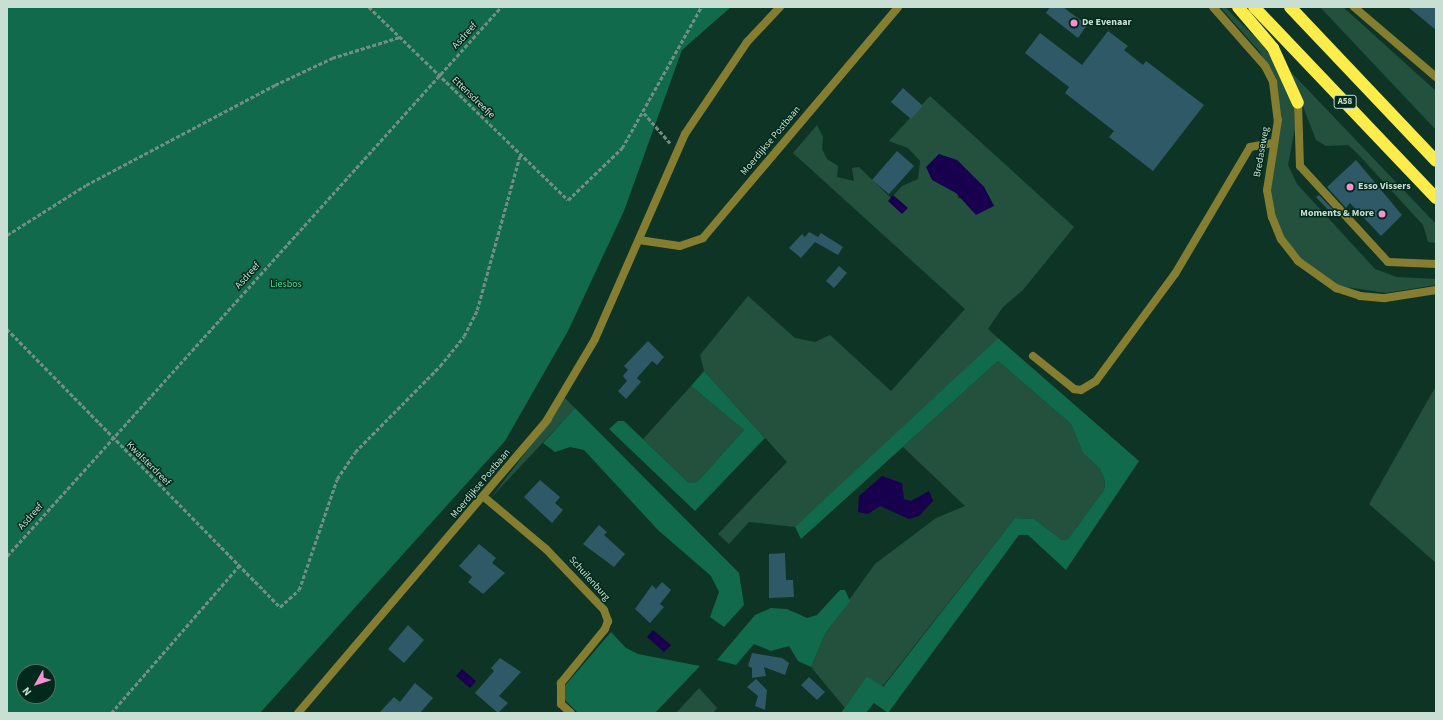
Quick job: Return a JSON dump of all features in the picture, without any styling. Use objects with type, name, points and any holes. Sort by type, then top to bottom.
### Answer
[{"type":"highway","points":[[1238,7],[1273,48],[1298,103]]},
{"type":"highway","name":"A58","points":[[1254,7],[1436,198]]},
{"type":"highway","name":"A58","points":[[1290,7],[1436,161]]},
{"type":"street","name":"Moerdijkse Postbaan","points":[[298,713],[484,497],[564,393],[595,339],[685,134],[747,42],[780,7]]},
{"type":"street","name":"Moerdijkse Postbaan","points":[[639,240],[680,246],[703,238],[898,7]]},
{"type":"street","name":"Bredaseweg","points":[[1213,7],[1265,66],[1273,82],[1278,120],[1273,143],[1267,190],[1272,217],[1281,239],[1298,261],[1336,288],[1360,296],[1384,298],[1436,290]]},
{"type":"street","points":[[1354,7],[1436,77]]},
{"type":"street","points":[[1298,103],[1300,166],[1388,262],[1436,264]]},
{"type":"street","points":[[1034,356],[1074,388],[1080,390],[1096,381],[1175,274],[1250,147],[1273,143]]},
{"type":"street","name":"Schuilenburg","points":[[484,497],[546,549],[604,610],[608,621],[605,629],[561,683],[561,704],[572,713]]},
{"type":"path","name":"Ettensdreefje","points":[[369,7],[439,77],[568,200],[622,148],[644,113]]},
{"type":"path","name":"Asdreef","points":[[7,556],[501,7]]},
{"type":"path","points":[[678,150],[644,113],[701,7]]},
{"type":"path","points":[[7,235],[86,185],[275,85],[332,58],[400,37]]},
{"type":"path","name":"Kwalsterdreef","points":[[7,329],[111,439],[280,607],[299,590],[337,478],[355,452],[440,366],[464,336],[477,310],[520,154]]},
{"type":"path","points":[[111,713],[239,566]]},
{"type":"green space","name":"Liesbos","points":[[7,7],[731,7],[682,50],[624,211],[568,331],[505,441],[260,713],[7,713]]},
{"type":"green space","points":[[1220,7],[1225,7],[1261,43],[1275,62],[1294,106],[1295,128],[1288,165],[1297,184],[1375,269],[1397,277],[1436,279],[1436,285],[1386,293],[1340,286],[1307,265],[1283,237],[1275,216],[1270,182],[1281,125],[1277,86],[1260,52]]},
{"type":"green space","points":[[1320,7],[1343,7],[1436,91],[1436,130]]},
{"type":"green space","points":[[1289,70],[1436,224],[1436,243],[1428,242],[1423,225],[1348,145],[1326,146],[1316,140]]},
{"type":"green space","points":[[930,96],[1074,227],[1023,290],[1003,307],[988,329],[998,338],[796,527],[749,522],[729,544],[718,534],[787,462],[704,371],[700,355],[748,296],[795,338],[815,342],[830,335],[891,391],[965,309],[793,153],[817,125],[823,137],[822,149],[827,159],[838,166],[837,177],[854,181],[852,168],[859,167],[891,198],[902,186],[918,179],[920,161],[908,148],[889,141]],"holes":[[[957,160],[984,187],[994,206],[958,198]]]},
{"type":"green space","points":[[998,338],[1139,461],[1066,570],[1028,535],[1019,535],[888,713],[874,703],[866,713],[841,713],[867,676],[883,687],[1015,518],[1034,519],[1062,540],[1068,539],[1104,490],[1105,481],[1100,469],[1083,453],[1071,424],[998,361],[801,539],[795,527]]},
{"type":"green space","points":[[998,361],[1071,424],[1083,453],[1100,469],[1105,481],[1104,490],[1068,539],[1062,540],[1034,519],[1015,518],[882,687],[867,676],[845,708],[811,667],[826,632],[875,564],[936,518],[965,506],[903,447]]},
{"type":"green space","points":[[704,371],[765,438],[695,511],[609,429],[618,421],[624,421],[689,483],[697,482],[744,430],[691,386]]},
{"type":"green space","points":[[691,386],[744,430],[697,482],[689,483],[643,439]]},
{"type":"green space","points":[[1436,386],[1436,563],[1369,504]]},
{"type":"green space","points":[[564,397],[575,408],[490,499],[538,436]]},
{"type":"green space","points":[[575,408],[739,573],[744,605],[724,627],[710,617],[719,592],[711,576],[658,530],[584,450],[570,447],[555,452],[543,443]]},
{"type":"green space","points":[[840,590],[845,590],[850,601],[826,632],[811,667],[798,661],[789,646],[771,651],[754,644],[736,665],[717,660],[755,615],[771,608],[787,609],[807,618],[817,615]]},
{"type":"green space","points":[[611,632],[626,648],[638,654],[700,666],[655,713],[578,713],[563,698],[562,689]]},
{"type":"green space","points":[[699,688],[717,708],[713,713],[676,713]]},
{"type":"shaded area","points":[[939,154],[957,160],[984,187],[994,206],[976,215],[956,193],[932,180],[926,167]]},
{"type":"shaded area","points":[[893,195],[908,208],[902,214],[888,201]]},
{"type":"shaded area","points":[[882,476],[902,483],[904,499],[911,501],[929,491],[933,501],[919,516],[909,519],[880,506],[868,514],[858,512],[859,496]]},
{"type":"shaded area","points":[[653,630],[671,645],[664,652],[647,637]]},
{"type":"shaded area","points":[[462,669],[476,681],[470,688],[456,676]]},
{"type":"building","points":[[1050,7],[1063,7],[1087,25],[1078,38],[1046,13]]},
{"type":"building","points":[[1408,7],[1436,7],[1436,30]]},
{"type":"building","points":[[1108,31],[1128,46],[1124,50],[1143,65],[1146,61],[1204,105],[1153,171],[1109,137],[1114,131],[1065,93],[1069,87],[1025,53],[1040,33],[1082,65]]},
{"type":"building","points":[[903,88],[923,106],[911,119],[891,102]]},
{"type":"building","points":[[897,151],[914,166],[889,194],[872,180]]},
{"type":"building","points":[[1356,160],[1402,215],[1381,236],[1350,203],[1346,208],[1327,187]]},
{"type":"building","points":[[1319,195],[1338,215],[1335,217],[1316,197]]},
{"type":"building","points":[[809,232],[818,237],[821,233],[843,247],[838,255],[815,242],[801,258],[789,248],[802,234],[805,237]]},
{"type":"building","points":[[839,266],[847,273],[834,288],[826,281]]},
{"type":"building","points":[[648,341],[664,357],[657,365],[652,361],[637,378],[641,382],[626,399],[618,391],[627,381],[623,376],[628,370],[624,366]]},
{"type":"building","points":[[540,480],[560,497],[555,503],[563,510],[552,523],[524,497]]},
{"type":"building","points":[[599,525],[607,532],[604,535],[625,554],[614,567],[583,544]]},
{"type":"building","points":[[479,544],[496,558],[492,563],[505,573],[483,594],[468,582],[472,577],[459,566]]},
{"type":"building","points":[[785,553],[786,580],[793,580],[794,597],[769,598],[769,554]]},
{"type":"building","points":[[662,582],[671,590],[660,604],[664,607],[650,623],[635,609],[652,585],[656,589]]},
{"type":"building","points":[[408,625],[424,640],[404,663],[388,649]]},
{"type":"building","points":[[752,653],[782,658],[789,663],[785,675],[764,667],[766,676],[752,678],[752,668],[748,666]]},
{"type":"building","points":[[500,658],[521,672],[499,696],[508,703],[498,713],[475,693],[494,671],[491,668]]},
{"type":"building","points":[[809,677],[825,692],[817,700],[801,685]]},
{"type":"building","points":[[756,679],[767,690],[765,710],[755,706],[758,696],[747,687]]},
{"type":"building","points":[[415,683],[433,698],[420,713],[379,713],[394,697],[400,702]]},
{"type":"place","name":"De Evenaar","points":[[1074,23]]},
{"type":"place","name":"Esso Vissers","points":[[1350,187]]},
{"type":"place","name":"Moments & More","points":[[1382,214]]}]
